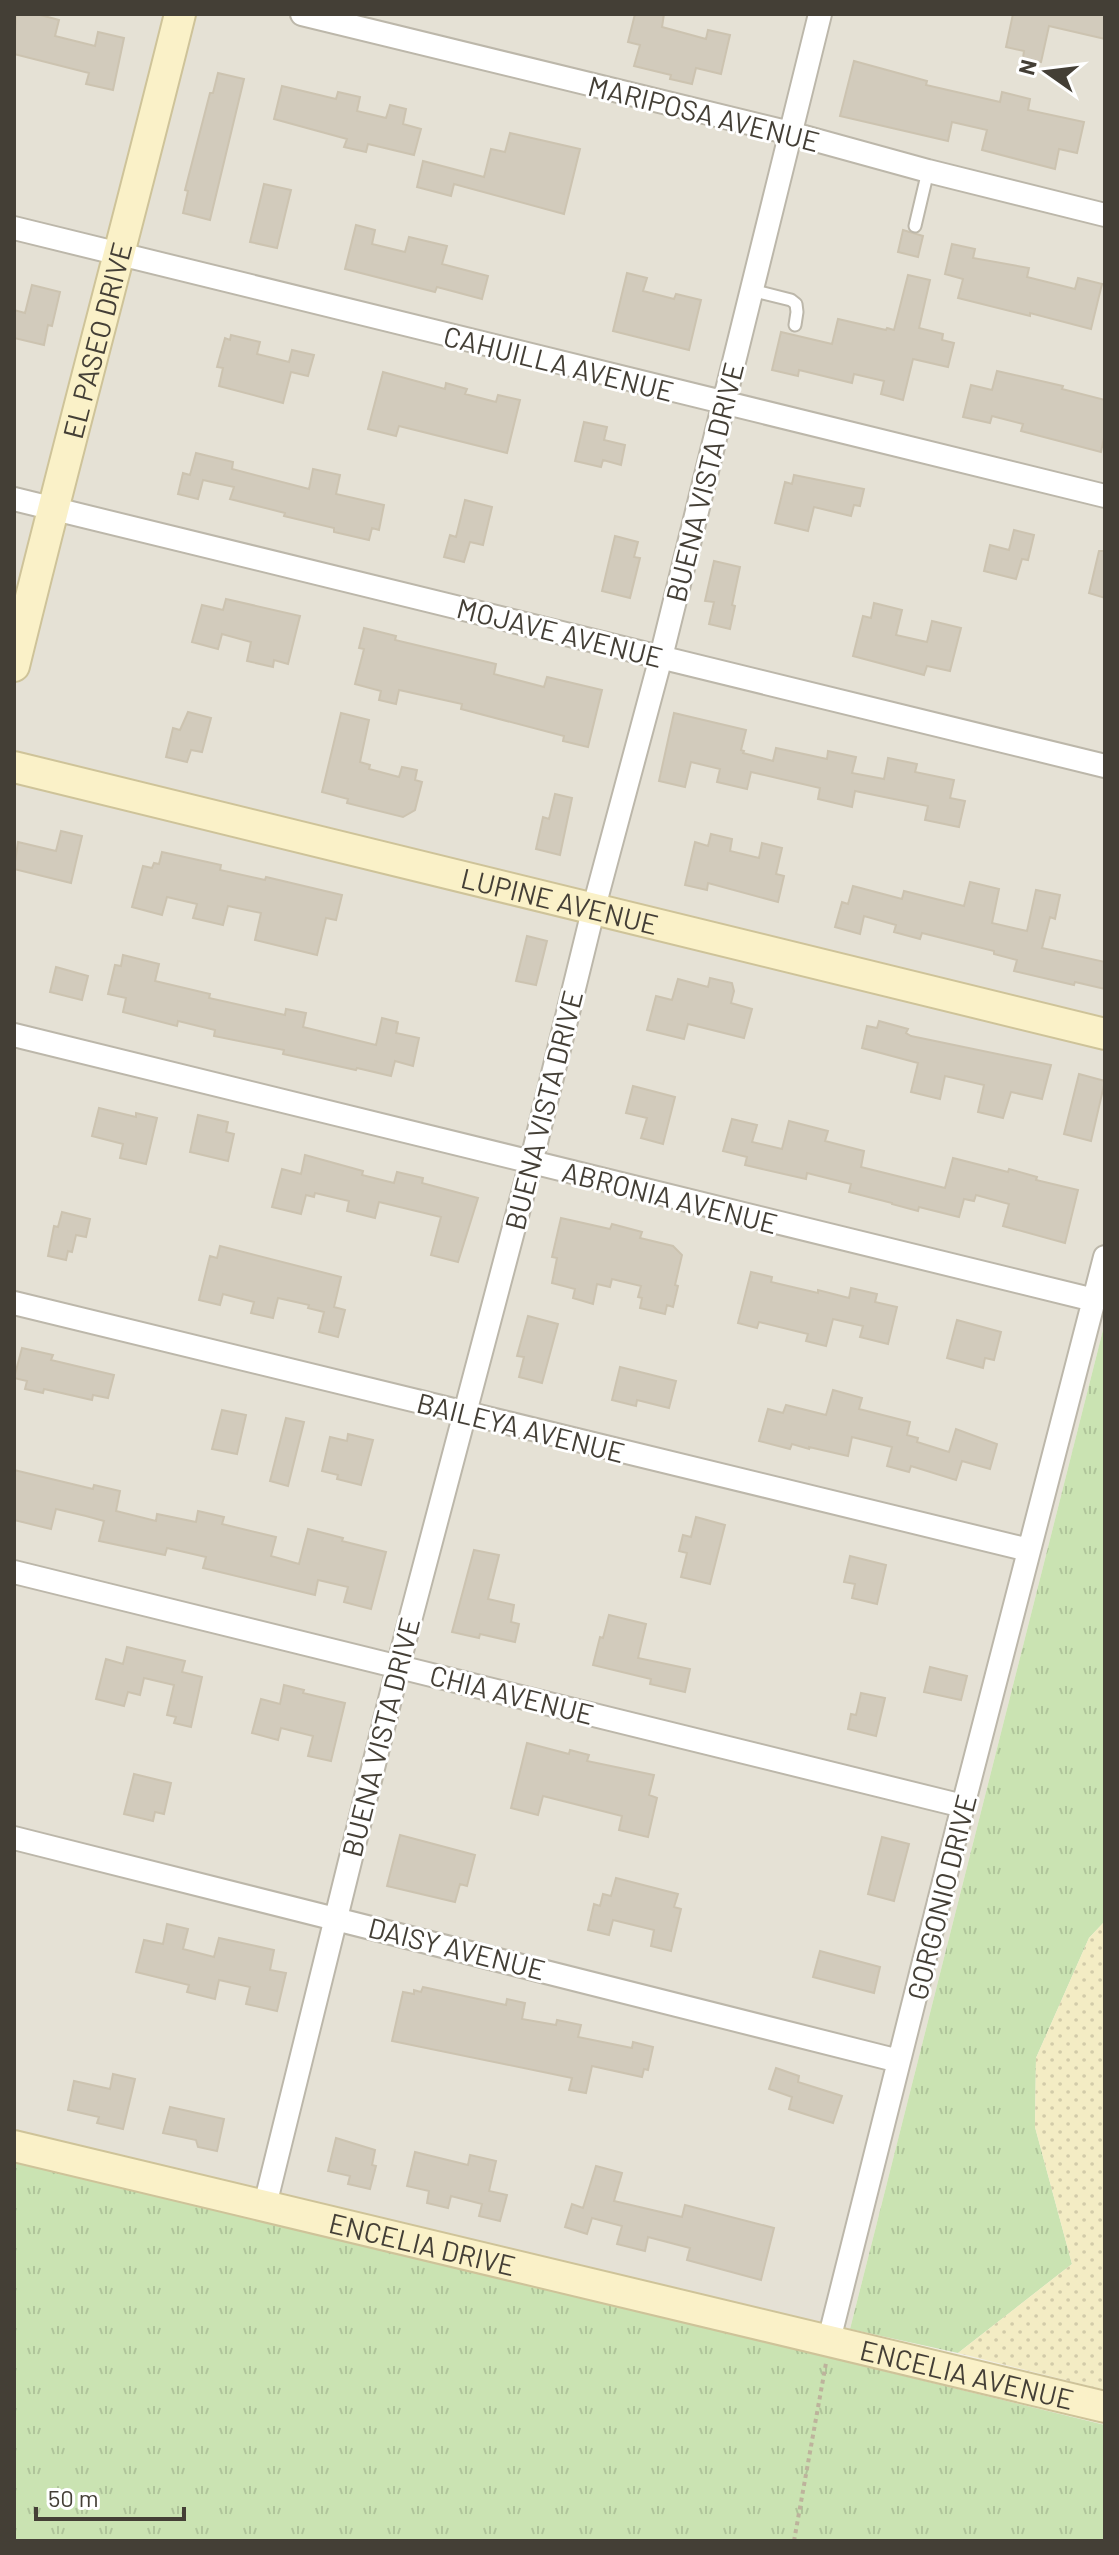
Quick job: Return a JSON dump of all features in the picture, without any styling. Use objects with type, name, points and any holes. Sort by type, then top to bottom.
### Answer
[{"type":"street","name":"EL PASEO DRIVE","points":[[14,666],[180,14]]},
{"type":"street","name":"MARIPOSA AVENUE","points":[[302,14],[790,133],[1105,215]]},
{"type":"street","name":"BUENA VISTA DRIVE","points":[[265,2205],[398,1665],[661,657],[820,14]]},
{"type":"street","name":"CAHUILLA AVENUE","points":[[14,228],[1105,496]]},
{"type":"street","name":"MOJAVE AVENUE","points":[[14,499],[1105,766]]},
{"type":"street","name":"LUPINE AVENUE","points":[[14,767],[1105,1034]]},
{"type":"street","name":"ABRONIA AVENUE","points":[[14,1035],[1094,1300]]},
{"type":"street","name":"GORGONIO DRIVE","points":[[829,2340],[1105,1257]]},
{"type":"street","name":"BAILEYA AVENUE","points":[[14,1303],[1029,1550]]},
{"type":"street","name":"CHIA AVENUE","points":[[14,1572],[963,1806]]},
{"type":"street","name":"DAISY AVENUE","points":[[14,1838],[899,2061]]},
{"type":"street","name":"ENCELIA DRIVE","points":[[14,2146],[829,2340]]},
{"type":"street","name":"ENCELIA AVENUE","points":[[829,2340],[1105,2407]]},
{"type":"lane","points":[[915,226],[928,171]]},
{"type":"lane","points":[[750,290],[791,300],[796,304],[795,325]]},
{"type":"path","points":[[794,2541],[829,2340]]},
{"type":"shaded area","points":[[14,14],[1105,14],[1105,1322],[850,2329],[807,2351],[14,2159]]},
{"type":"green space","points":[[1105,1322],[1105,1921],[1089,1938],[1036,2058],[1035,2127],[1072,2264],[958,2353],[850,2329]]},
{"type":"green space","points":[[14,2159],[1105,2425],[1105,2541],[14,2541]]},
{"type":"sand","points":[[1105,1921],[1105,2390],[958,2353],[1072,2264],[1035,2127],[1036,2058],[1089,1938]]},
{"type":"building","points":[[16,14],[37,14],[59,20],[55,36],[95,46],[98,32],[124,38],[113,90],[86,84],[89,73],[14,54]]},
{"type":"building","points":[[635,14],[664,14],[662,27],[706,39],[708,30],[730,35],[721,74],[696,68],[692,84],[634,66],[640,45],[628,42]]},
{"type":"building","points":[[1013,14],[1105,14],[1105,39],[1049,26],[1041,62],[1023,58],[1024,51],[1006,47]]},
{"type":"building","points":[[854,61],[927,81],[926,85],[1000,102],[1002,92],[1030,99],[1028,110],[1084,122],[1077,153],[1059,149],[1055,169],[982,150],[987,130],[952,122],[948,141],[840,116]]},
{"type":"building","points":[[218,73],[244,79],[210,220],[183,213],[188,191],[185,190]]},
{"type":"building","points":[[282,86],[336,99],[338,92],[360,97],[357,111],[386,118],[390,105],[406,109],[403,124],[421,129],[414,155],[368,144],[366,152],[344,147],[347,139],[274,119]]},
{"type":"building","points":[[510,133],[580,149],[564,214],[454,184],[451,196],[417,187],[423,161],[484,177],[491,149],[505,152]]},
{"type":"building","points":[[264,184],[291,190],[277,248],[250,242]]},
{"type":"building","points":[[356,225],[375,230],[372,244],[405,252],[409,237],[447,246],[442,264],[488,276],[482,299],[437,287],[435,292],[345,269]]},
{"type":"building","points":[[903,230],[923,236],[918,257],[898,252]]},
{"type":"building","points":[[952,244],[975,249],[973,258],[1029,268],[1027,277],[1075,289],[1078,278],[1102,284],[1091,329],[958,298],[963,279],[945,274]]},
{"type":"building","points":[[627,273],[647,278],[643,291],[674,299],[676,294],[701,300],[689,350],[613,331]]},
{"type":"building","points":[[908,275],[930,280],[919,328],[943,334],[942,340],[954,343],[948,367],[913,359],[903,400],[881,394],[884,381],[854,374],[852,383],[799,370],[798,376],[772,370],[781,332],[832,344],[838,319],[894,330]]},
{"type":"building","points":[[32,285],[60,292],[44,345],[14,338],[14,310],[25,313]]},
{"type":"building","points":[[231,335],[260,342],[257,354],[289,362],[292,350],[314,355],[308,376],[291,372],[283,403],[219,386],[223,368],[217,367],[225,338],[230,340]]},
{"type":"building","points":[[997,371],[1063,386],[1062,389],[1105,400],[1105,433],[1101,452],[1021,431],[1023,424],[992,416],[990,423],[963,417],[971,385],[992,390]]},
{"type":"building","points":[[383,372],[445,389],[446,383],[467,389],[465,394],[496,402],[498,395],[520,400],[507,453],[399,426],[396,436],[368,429]]},
{"type":"building","points":[[584,422],[607,427],[604,440],[625,445],[621,465],[603,460],[601,467],[575,461]]},
{"type":"building","points":[[196,453],[233,462],[232,469],[309,489],[313,469],[340,475],[336,494],[384,505],[379,530],[372,528],[369,540],[334,532],[334,528],[230,499],[234,487],[203,480],[198,499],[178,494],[183,473],[190,475]]},
{"type":"building","points":[[794,475],[864,489],[860,506],[854,505],[851,516],[814,507],[808,531],[775,523],[785,482],[792,484]]},
{"type":"building","points":[[465,500],[492,507],[483,545],[470,542],[464,562],[444,557],[450,535],[456,537]]},
{"type":"building","points":[[1014,530],[1034,535],[1028,560],[1022,559],[1016,579],[984,571],[990,545],[1009,550]]},
{"type":"building","points":[[615,536],[638,542],[634,557],[640,558],[630,598],[602,591]]},
{"type":"building","points":[[1099,551],[1105,551],[1105,598],[1089,593]]},
{"type":"building","points":[[714,561],[740,567],[730,629],[709,624],[714,602],[705,601]]},
{"type":"building","points":[[226,599],[300,616],[288,664],[274,660],[273,667],[247,661],[251,642],[222,634],[218,649],[192,642],[202,605],[223,610]]},
{"type":"building","points":[[874,603],[902,610],[896,635],[927,642],[932,621],[961,628],[950,671],[927,666],[924,675],[853,656],[863,616],[871,618]]},
{"type":"building","points":[[364,628],[396,636],[395,640],[496,664],[494,674],[544,687],[547,677],[602,690],[588,747],[563,741],[564,736],[461,709],[462,704],[399,690],[396,704],[379,700],[381,691],[355,684],[364,649],[359,648]]},
{"type":"building","points":[[188,712],[211,718],[202,752],[191,750],[187,762],[166,757],[173,728],[180,730]]},
{"type":"building","points":[[341,713],[369,720],[360,762],[370,765],[369,769],[399,777],[402,767],[417,770],[415,780],[422,782],[415,810],[403,817],[347,803],[348,799],[322,792]]},
{"type":"building","points":[[674,713],[746,730],[743,753],[773,761],[776,748],[827,759],[828,751],[856,757],[852,773],[884,779],[888,758],[917,764],[915,772],[954,780],[950,798],[965,801],[959,827],[925,820],[928,806],[855,791],[852,807],[818,799],[820,788],[751,772],[747,789],[717,782],[720,769],[691,762],[685,787],[659,781]]},
{"type":"building","points":[[555,794],[572,798],[560,855],[536,849],[543,817],[549,819]]},
{"type":"building","points":[[61,831],[82,836],[71,883],[14,869],[18,842],[56,851]]},
{"type":"building","points":[[711,834],[732,839],[730,851],[759,858],[762,843],[782,848],[776,874],[784,876],[778,902],[708,883],[707,890],[685,885],[695,842],[708,846]]},
{"type":"building","points":[[162,852],[221,865],[220,870],[342,895],[336,920],[326,918],[317,955],[255,940],[261,913],[228,906],[223,925],[193,918],[197,904],[167,897],[162,915],[132,907],[143,866],[152,868],[154,863],[159,864]]},
{"type":"building","points":[[970,882],[999,889],[992,923],[1027,931],[1036,890],[1060,895],[1055,919],[1050,917],[1042,948],[1105,962],[1105,989],[1014,971],[1017,960],[994,954],[994,951],[922,933],[920,939],[894,932],[896,925],[864,916],[860,934],[835,927],[842,902],[848,904],[853,886],[902,899],[904,891],[964,906]]},
{"type":"building","points":[[527,936],[547,941],[536,985],[516,981]]},
{"type":"building","points":[[123,955],[159,964],[155,981],[210,994],[209,998],[285,1015],[286,1009],[306,1013],[303,1027],[376,1045],[382,1018],[398,1022],[396,1033],[419,1038],[413,1066],[395,1061],[391,1076],[356,1070],[283,1054],[284,1050],[214,1036],[215,1030],[178,1021],[177,1026],[123,1012],[126,998],[108,994],[115,965],[121,966]]},
{"type":"building","points":[[56,967],[88,976],[82,1000],[50,992]]},
{"type":"building","points":[[710,978],[732,983],[731,1003],[752,1009],[744,1038],[688,1024],[684,1039],[647,1030],[656,996],[672,1000],[678,979],[708,987]]},
{"type":"building","points":[[879,1021],[908,1029],[906,1033],[911,1036],[1051,1065],[1042,1099],[1011,1092],[1003,1118],[978,1112],[984,1085],[945,1076],[940,1099],[911,1092],[918,1063],[862,1048],[867,1026],[877,1028]]},
{"type":"building","points":[[1079,1074],[1105,1081],[1091,1141],[1064,1134]]},
{"type":"building","points":[[633,1086],[675,1097],[663,1144],[641,1138],[647,1118],[626,1113]]},
{"type":"building","points":[[99,1108],[136,1117],[136,1113],[157,1118],[146,1164],[120,1158],[123,1144],[92,1136]]},
{"type":"building","points":[[198,1115],[228,1122],[226,1132],[234,1134],[228,1161],[190,1152]]},
{"type":"building","points":[[732,1119],[757,1125],[752,1142],[782,1149],[789,1121],[828,1131],[825,1141],[864,1151],[861,1167],[945,1188],[953,1158],[1008,1172],[1009,1169],[1037,1177],[1036,1180],[1078,1190],[1065,1243],[1003,1226],[1009,1204],[976,1195],[974,1201],[964,1199],[959,1217],[919,1207],[918,1211],[849,1192],[851,1184],[807,1173],[806,1179],[745,1165],[747,1157],[723,1151]]},
{"type":"building","points":[[305,1155],[394,1183],[397,1172],[423,1178],[422,1183],[478,1198],[458,1262],[431,1255],[441,1217],[379,1202],[375,1218],[347,1211],[349,1201],[315,1193],[314,1197],[306,1195],[301,1214],[272,1207],[282,1169],[301,1174]]},
{"type":"building","points":[[62,1212],[90,1219],[86,1237],[76,1235],[72,1252],[68,1251],[66,1260],[48,1256],[54,1226],[58,1227]]},
{"type":"building","points":[[561,1218],[610,1229],[612,1224],[642,1232],[640,1238],[673,1246],[682,1255],[673,1307],[667,1305],[665,1314],[640,1308],[642,1298],[638,1297],[641,1286],[612,1279],[610,1287],[597,1284],[593,1304],[573,1298],[575,1289],[552,1283],[557,1258],[552,1257]]},
{"type":"building","points":[[220,1246],[341,1277],[334,1307],[345,1310],[338,1337],[319,1332],[324,1312],[308,1308],[309,1305],[278,1298],[273,1318],[251,1313],[254,1302],[223,1294],[220,1305],[199,1300],[210,1256],[217,1258]]},
{"type":"building","points":[[751,1272],[772,1277],[771,1282],[818,1293],[818,1290],[849,1298],[851,1288],[877,1294],[875,1302],[897,1307],[888,1344],[860,1337],[863,1326],[833,1319],[826,1346],[806,1341],[808,1334],[759,1322],[757,1328],[738,1323]]},
{"type":"building","points":[[528,1316],[558,1324],[542,1383],[519,1377],[524,1357],[517,1356]]},
{"type":"building","points":[[957,1320],[1001,1332],[994,1360],[985,1358],[983,1368],[947,1358]]},
{"type":"building","points":[[22,1348],[53,1355],[51,1360],[114,1375],[108,1398],[93,1395],[92,1400],[44,1389],[43,1393],[25,1389],[27,1381],[14,1378]]},
{"type":"building","points":[[620,1367],[676,1381],[669,1408],[637,1400],[636,1406],[612,1400]]},
{"type":"building","points":[[833,1390],[862,1398],[859,1409],[910,1422],[907,1435],[918,1438],[917,1442],[949,1452],[956,1429],[997,1444],[990,1469],[962,1461],[956,1480],[911,1466],[909,1472],[887,1466],[892,1447],[852,1437],[848,1456],[792,1444],[790,1449],[759,1441],[768,1409],[783,1413],[786,1405],[826,1415]]},
{"type":"building","points":[[222,1410],[246,1415],[237,1454],[212,1449]]},
{"type":"building","points":[[286,1418],[304,1422],[288,1486],[270,1481]]},
{"type":"building","points":[[348,1434],[373,1440],[361,1485],[337,1479],[338,1475],[322,1471],[330,1437],[347,1441]]},
{"type":"building","points":[[14,1470],[93,1489],[94,1485],[120,1491],[116,1511],[156,1521],[157,1514],[196,1522],[198,1511],[224,1517],[222,1524],[276,1537],[271,1556],[299,1564],[308,1529],[386,1552],[371,1609],[344,1602],[348,1587],[318,1580],[315,1595],[203,1568],[206,1557],[167,1548],[165,1555],[99,1541],[104,1521],[86,1516],[56,1509],[51,1529],[14,1520]]},
{"type":"building","points":[[696,1517],[725,1525],[710,1584],[681,1577],[687,1553],[679,1551],[683,1535],[691,1537]]},
{"type":"building","points":[[474,1550],[499,1555],[488,1599],[514,1605],[511,1622],[519,1624],[515,1642],[480,1634],[479,1638],[452,1632]]},
{"type":"building","points":[[850,1556],[886,1565],[877,1604],[852,1598],[855,1584],[844,1582]]},
{"type":"building","points":[[609,1615],[646,1624],[638,1658],[690,1669],[685,1692],[650,1684],[651,1679],[593,1665]]},
{"type":"building","points":[[127,1647],[185,1661],[182,1672],[202,1677],[191,1727],[174,1723],[176,1717],[167,1715],[174,1685],[144,1678],[140,1695],[128,1692],[124,1706],[96,1699],[106,1659],[123,1664]]},
{"type":"building","points":[[930,1667],[967,1676],[961,1700],[924,1692]]},
{"type":"building","points":[[284,1685],[345,1703],[331,1761],[308,1756],[313,1736],[281,1728],[278,1740],[252,1733],[261,1699],[280,1704]]},
{"type":"building","points":[[861,1693],[885,1698],[876,1736],[848,1729],[851,1714],[856,1715]]},
{"type":"building","points":[[527,1743],[569,1754],[570,1750],[589,1755],[587,1761],[654,1775],[649,1795],[657,1798],[648,1837],[619,1830],[622,1816],[543,1796],[538,1815],[511,1808]]},
{"type":"building","points":[[134,1774],[171,1783],[164,1814],[155,1812],[153,1821],[124,1814]]},
{"type":"building","points":[[400,1835],[475,1855],[467,1886],[460,1884],[455,1902],[387,1886]]},
{"type":"building","points":[[882,1837],[909,1844],[894,1901],[868,1894]]},
{"type":"building","points":[[616,1878],[678,1894],[674,1907],[681,1909],[671,1951],[651,1946],[654,1930],[613,1920],[609,1935],[588,1930],[594,1904],[600,1906],[603,1894],[611,1896]]},
{"type":"building","points":[[167,1924],[188,1929],[183,1949],[214,1957],[219,1938],[274,1950],[270,1970],[286,1973],[277,2011],[246,2004],[250,1987],[219,1980],[215,1999],[187,1992],[189,1985],[136,1972],[144,1940],[163,1944]]},
{"type":"building","points":[[820,1951],[880,1967],[874,1993],[813,1977]]},
{"type":"building","points":[[423,1987],[506,2005],[507,1999],[525,2003],[522,2019],[556,2025],[557,2020],[581,2025],[578,2037],[632,2048],[633,2042],[653,2047],[648,2070],[644,2069],[642,2077],[592,2066],[586,2093],[569,2090],[572,2078],[392,2041],[403,1992],[414,1994],[414,1990],[421,1992]]},
{"type":"building","points":[[776,2068],[799,2076],[798,2082],[842,2096],[833,2123],[789,2109],[792,2097],[769,2089]]},
{"type":"building","points":[[113,2074],[135,2079],[123,2129],[97,2123],[99,2117],[68,2110],[74,2081],[110,2089]]},
{"type":"building","points":[[170,2107],[224,2119],[217,2151],[198,2147],[196,2140],[163,2133]]},
{"type":"building","points":[[336,2138],[375,2150],[372,2165],[376,2166],[370,2189],[348,2184],[350,2176],[328,2171]]},
{"type":"building","points":[[415,2152],[468,2165],[470,2155],[496,2161],[489,2191],[507,2195],[500,2221],[479,2216],[482,2204],[451,2196],[448,2208],[427,2203],[429,2191],[407,2186]]},
{"type":"building","points":[[596,2166],[622,2173],[614,2201],[682,2217],[685,2205],[774,2228],[761,2280],[687,2260],[690,2248],[648,2237],[645,2251],[617,2244],[622,2226],[592,2218],[587,2234],[565,2227],[572,2204],[583,2208]]}]
